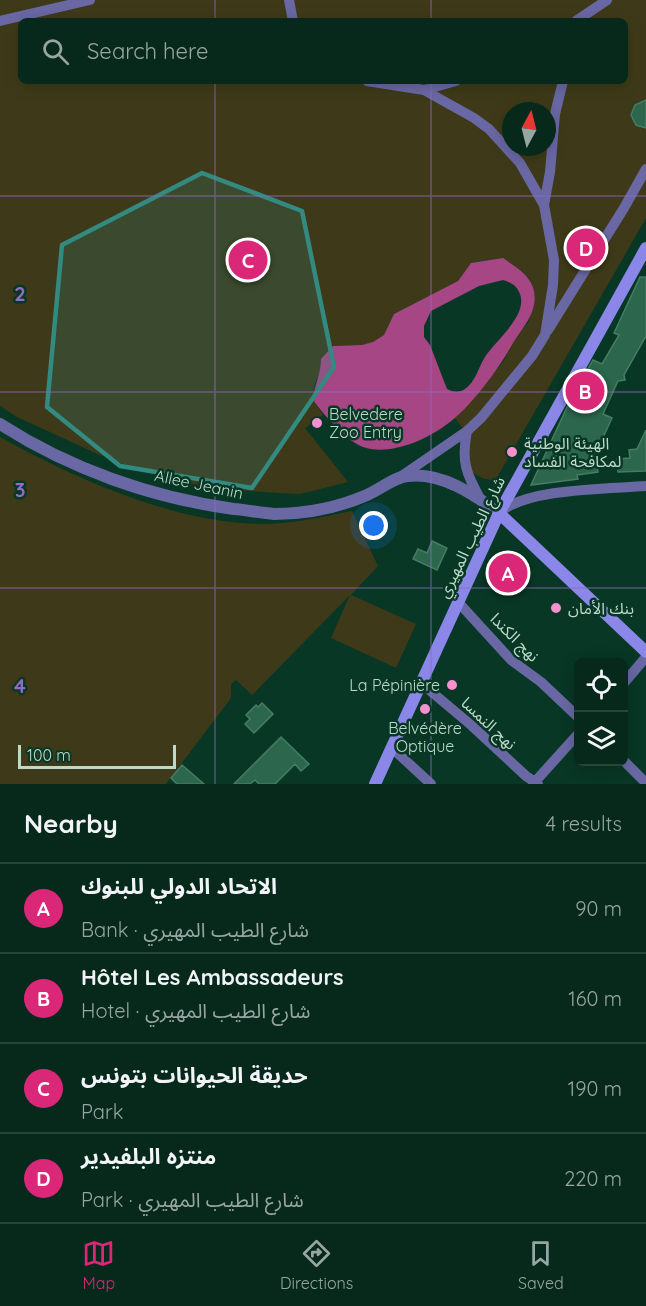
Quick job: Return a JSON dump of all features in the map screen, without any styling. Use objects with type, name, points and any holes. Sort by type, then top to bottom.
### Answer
[{"type":"main road","name":"شارع الطيب المهيري","points":[[375,784],[499,513],[646,248]]},
{"type":"main road","points":[[499,513],[646,652]]},
{"type":"street","points":[[0,21],[90,0]]},
{"type":"street","points":[[289,0],[292,18]]},
{"type":"street","points":[[581,18],[607,0]]},
{"type":"street","points":[[590,18],[595,9]]},
{"type":"street","points":[[386,84],[424,90],[474,118],[489,129],[520,163],[544,205],[554,260],[553,285],[545,335]]},
{"type":"street","points":[[424,90],[445,84]]},
{"type":"street","points":[[544,205],[550,172],[555,114],[562,84]]},
{"type":"street","points":[[400,477],[467,431],[490,410],[518,376],[646,169]]},
{"type":"street","name":"Allee Jeanin","points":[[0,424],[41,447],[101,475],[165,495],[272,514],[300,513],[349,502],[400,477]]},
{"type":"street","points":[[467,431],[465,466],[471,483],[482,500]]},
{"type":"street","points":[[400,477],[414,476],[440,480],[482,500],[499,513],[505,507],[523,499],[543,495],[646,486]]},
{"type":"street","name":"نهج الكندا","points":[[458,602],[512,660],[541,682],[574,712]]},
{"type":"street","points":[[628,677],[646,657]]},
{"type":"street","name":"نهج النمسا","points":[[421,682],[535,783]]},
{"type":"street","points":[[535,783],[574,740]]},
{"type":"street","points":[[392,748],[431,784]]},
{"type":"street","points":[[628,765],[646,783]]},
{"type":"highlighted area","points":[[202,173],[302,211],[334,367],[252,488],[120,466],[47,407],[62,245]]},
{"type":"shaded area","points":[[0,0],[646,0],[646,218],[495,481],[482,478],[470,471],[469,437],[455,418],[503,362],[529,321],[534,292],[530,280],[522,271],[503,258],[471,263],[458,281],[394,314],[384,335],[373,343],[333,346],[314,385],[313,400],[323,415],[305,428],[348,482],[300,494],[212,489],[140,470],[100,455],[17,417],[0,406]]},
{"type":"shaded area","points":[[503,258],[530,280],[535,299],[524,326],[487,383],[456,417],[436,432],[412,443],[387,449],[374,449],[357,444],[322,412],[313,400],[321,359],[333,346],[362,345],[373,342],[384,335],[394,314],[458,281],[471,263]],"holes":[[[503,280],[515,286],[520,294],[521,302],[515,319],[485,357],[469,386],[458,392],[447,389],[430,345],[424,337],[424,326],[431,311],[479,286]]]},
{"type":"shaded area","points":[[0,437],[93,483],[160,507],[195,516],[229,522],[274,524],[352,511],[378,566],[351,595],[416,624],[396,668],[331,638],[350,595],[252,695],[236,680],[231,684],[231,698],[166,784],[0,784]]},
{"type":"building","points":[[646,100],[646,128],[636,125],[631,115],[635,105]]},
{"type":"building","points":[[640,277],[646,277],[646,336],[624,375],[625,380],[618,381],[603,414],[612,418],[595,455],[598,472],[577,475],[578,479],[531,485],[567,407],[593,360],[602,364],[619,335],[614,333]]},
{"type":"building","points":[[646,430],[646,471],[618,472],[617,459],[630,458],[629,450],[637,449]]},
{"type":"building","points":[[432,541],[447,548],[437,570],[413,559],[418,549],[427,553]]},
{"type":"building","points":[[262,703],[273,714],[254,733],[245,724],[250,719],[246,715],[256,705],[258,707]]},
{"type":"building","points":[[281,737],[309,764],[301,771],[295,764],[275,784],[259,784],[255,780],[250,784],[234,784]]},
{"type":"building","points":[[182,765],[204,784],[177,784],[171,778]]},
{"type":"place","name":"منتزه البلفيدير","points":[[586,248]]},
{"type":"place","name":"حديقة الحيوانات بتونس","points":[[248,260]]},
{"type":"place","name":"Hôtel Les Ambassadeurs","points":[[585,391]]},
{"type":"place","name":"Belvedere Zoo Entry","points":[[317,423]]},
{"type":"place","name":"الهيئة الوطنية لمكافحة الفساد","points":[[512,452]]},
{"type":"place","name":"الاتحاد الدولي للبنوك","points":[[508,573]]},
{"type":"place","name":"بنك الأمان","points":[[556,608]]},
{"type":"place","name":"La Pépinière","points":[[452,685]]},
{"type":"place","name":"Belvédère Optique","points":[[425,709]]}]
